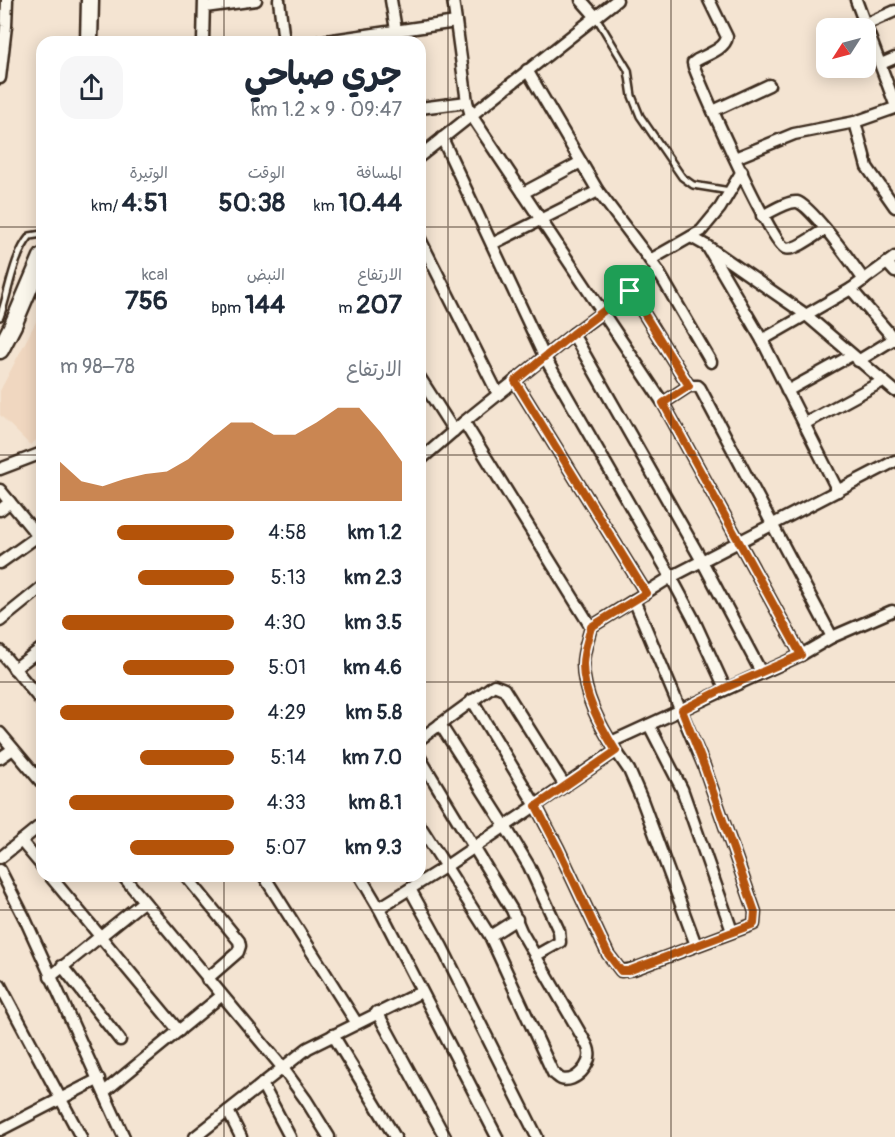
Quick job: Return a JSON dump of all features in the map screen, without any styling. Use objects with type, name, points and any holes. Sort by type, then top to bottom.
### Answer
[{"type":"main road","points":[[89,36],[90,0]]},
{"type":"main road","points":[[0,350],[13,326],[36,270]]},
{"type":"street","points":[[0,78],[7,0]]},
{"type":"street","points":[[203,36],[205,4],[256,0]]},
{"type":"street","points":[[279,0],[283,36]]},
{"type":"street","points":[[391,0],[397,36],[456,22]]},
{"type":"street","points":[[453,0],[467,102],[471,115],[663,403],[801,655]]},
{"type":"street","points":[[581,0],[596,17]]},
{"type":"street","points":[[426,151],[617,0]]},
{"type":"street","points":[[710,0],[728,37],[727,42],[693,63],[762,216],[777,242],[784,248],[792,249],[825,229]]},
{"type":"street","points":[[856,0],[864,18]]},
{"type":"street","points":[[876,20],[895,11]]},
{"type":"street","points":[[735,158],[794,134],[855,122],[895,106],[876,51]]},
{"type":"street","points":[[881,64],[895,58]]},
{"type":"street","points":[[527,70],[598,191],[658,271],[711,362]]},
{"type":"street","points":[[713,111],[769,85]]},
{"type":"street","points":[[426,107],[467,102]]},
{"type":"street","points":[[855,122],[867,167],[895,207]]},
{"type":"street","points":[[442,138],[544,356],[671,577],[693,618],[725,688]]},
{"type":"street","points":[[523,193],[581,162]]},
{"type":"street","points":[[650,260],[701,231],[711,220],[742,171]]},
{"type":"street","points":[[492,244],[598,191]]},
{"type":"street","points":[[762,216],[798,202],[825,229],[864,280]]},
{"type":"street","points":[[691,237],[805,314],[895,391]]},
{"type":"street","points":[[707,246],[762,340],[838,491]]},
{"type":"street","points":[[426,251],[498,394]]},
{"type":"street","points":[[762,340],[851,289],[891,260],[895,272]]},
{"type":"street","points":[[426,455],[544,356],[658,271]]},
{"type":"street","points":[[787,391],[895,340],[851,289]]},
{"type":"street","points":[[630,291],[689,386]]},
{"type":"street","points":[[573,334],[702,561],[761,672]]},
{"type":"street","points":[[515,381],[646,593]]},
{"type":"street","points":[[804,424],[883,381]]},
{"type":"street","points":[[663,403],[689,386],[700,388],[832,637]]},
{"type":"street","points":[[426,387],[454,431]]},
{"type":"street","points":[[464,422],[591,627],[583,662],[586,689],[614,746],[629,770],[642,800],[696,945]]},
{"type":"street","points":[[0,469],[36,455]]},
{"type":"street","points":[[591,627],[671,577],[895,461]]},
{"type":"street","points":[[0,490],[36,533]]},
{"type":"street","points":[[0,510],[10,502]]},
{"type":"street","points":[[0,563],[36,540]]},
{"type":"street","points":[[0,621],[36,592]]},
{"type":"street","points":[[472,700],[536,806],[608,954],[621,971],[634,969],[754,924],[755,912],[704,766],[634,600]]},
{"type":"street","points":[[426,879],[565,786],[614,746],[649,725],[725,688],[801,655],[832,637],[892,611]]},
{"type":"street","points":[[0,651],[36,695]]},
{"type":"street","points":[[14,669],[36,652]]},
{"type":"street","points":[[426,734],[494,685],[504,689],[565,786]]},
{"type":"street","points":[[440,724],[506,826],[537,881],[561,938],[555,947],[535,956]]},
{"type":"street","points":[[649,725],[682,789],[732,931]]},
{"type":"street","points":[[0,733],[36,774]]},
{"type":"street","points":[[0,758],[13,749]]},
{"type":"street","points":[[426,768],[475,846],[590,1052],[585,1069],[568,1080],[561,1079],[548,1063],[490,936],[426,836]]},
{"type":"street","points":[[0,858],[36,829]]},
{"type":"street","points":[[21,841],[36,859]]},
{"type":"street","points":[[0,870],[25,919],[124,1137]]},
{"type":"street","points":[[55,882],[179,1030]]},
{"type":"street","points":[[130,882],[143,902],[207,980],[282,1067],[329,1137]]},
{"type":"street","points":[[191,882],[239,941],[240,946],[238,952],[207,980]]},
{"type":"street","points":[[268,882],[356,1022]]},
{"type":"street","points":[[364,882],[496,1137]]},
{"type":"street","points":[[379,908],[421,882]]},
{"type":"street","points":[[410,889],[447,957],[537,1137]]},
{"type":"street","points":[[50,977],[143,902]]},
{"type":"street","points":[[490,936],[516,919]]},
{"type":"street","points":[[63,966],[120,1040]]},
{"type":"street","points":[[0,985],[81,1137]]},
{"type":"street","points":[[195,1137],[308,1048],[356,1022],[421,992]]},
{"type":"street","points":[[104,1092],[221,996]]},
{"type":"street","points":[[377,1012],[445,1137]]},
{"type":"street","points":[[333,1035],[395,1137]]},
{"type":"street","points":[[0,1130],[99,1079]]},
{"type":"street","points":[[262,1084],[290,1137]]},
{"type":"street","points":[[228,1112],[241,1137]]},
{"type":"lane","points":[[596,17],[628,70],[632,96],[640,116],[682,177],[693,185],[730,191]]},
{"type":"lane","points":[[0,317],[17,260],[25,242],[30,236],[36,235]]},
{"type":"shaded area","points":[[36,322],[36,440],[30,445],[0,415],[0,391]]},
{"type":"route","points":[[630,291],[689,386],[663,403],[801,655],[725,688],[682,710],[755,912],[754,924],[628,971],[621,971],[608,954],[536,806],[616,751],[586,689],[583,662],[591,627],[646,593],[515,381],[630,291]]}]
